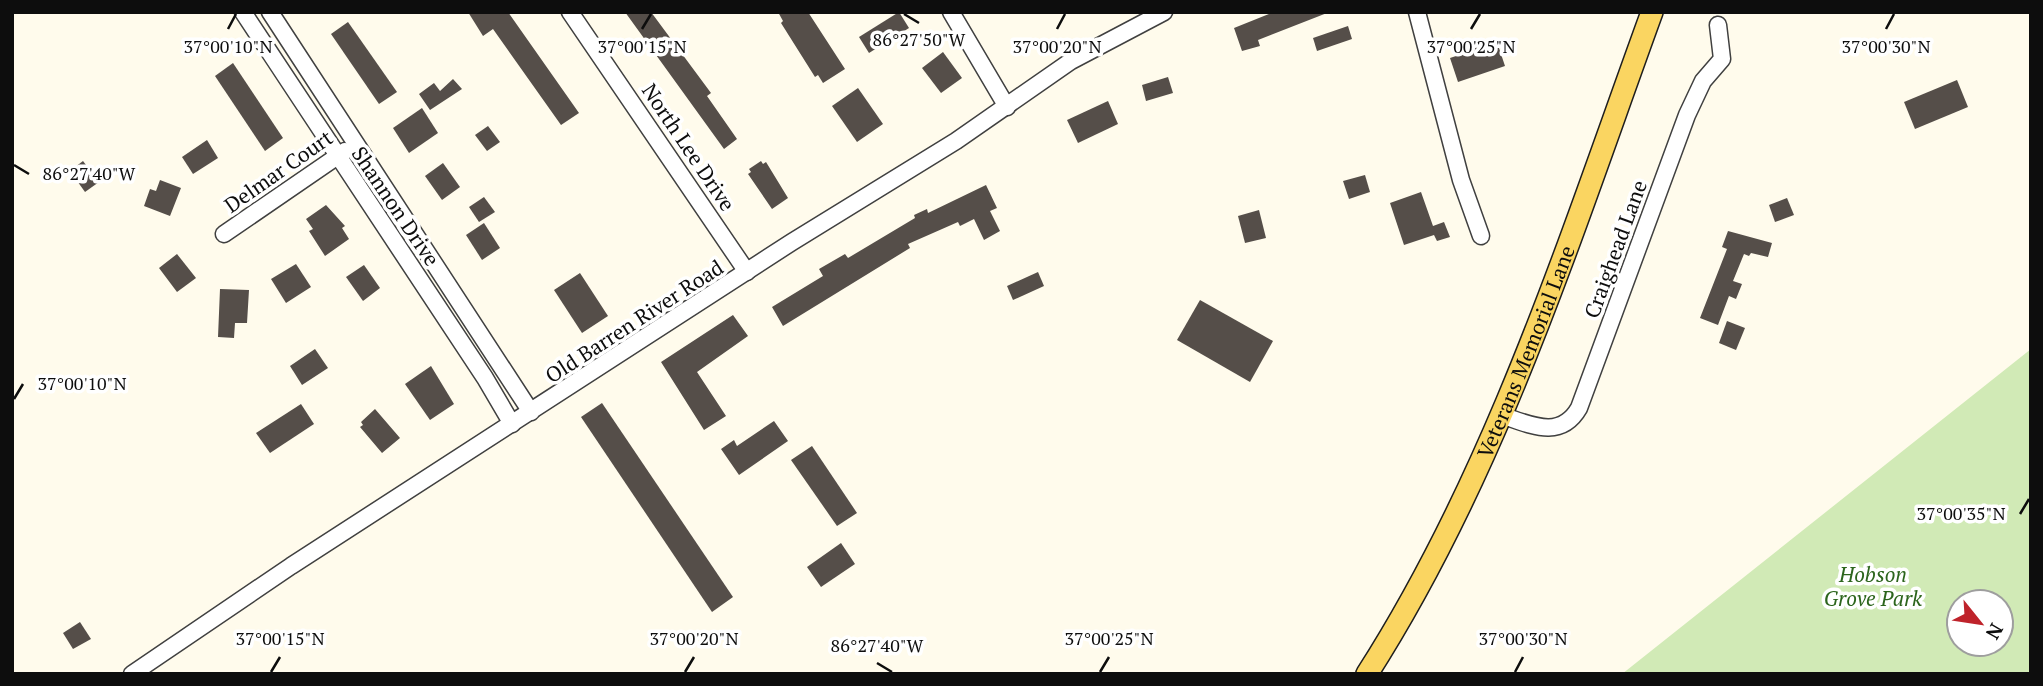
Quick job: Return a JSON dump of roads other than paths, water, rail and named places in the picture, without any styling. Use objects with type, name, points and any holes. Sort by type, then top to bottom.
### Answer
[{"type":"main road","name":"Veterans Memorial Lane","points":[[1367,674],[1443,542],[1501,415],[1652,12]]},
{"type":"street","name":"Shannon Drive","points":[[243,12],[512,424]]},
{"type":"street","name":"Shannon Drive","points":[[270,12],[531,412]]},
{"type":"street","name":"North Lee Drive","points":[[570,12],[747,272]]},
{"type":"street","points":[[951,12],[1007,107]]},
{"type":"street","name":"Old Barren River Road","points":[[132,674],[512,424],[1007,107],[1096,46],[1164,12]]},
{"type":"street","points":[[1418,12],[1461,180],[1482,236]]},
{"type":"street","name":"Craighead Lane","points":[[1501,415],[1553,429],[1567,423],[1579,408],[1692,103],[1703,81],[1722,59],[1718,25]]},
{"type":"street","name":"Delmar Court","points":[[224,234],[356,143]]},
{"type":"street","points":[[426,289],[443,277]]},
{"type":"park label","name":"Hobson Grove Park","points":[[1873,586]]}]
